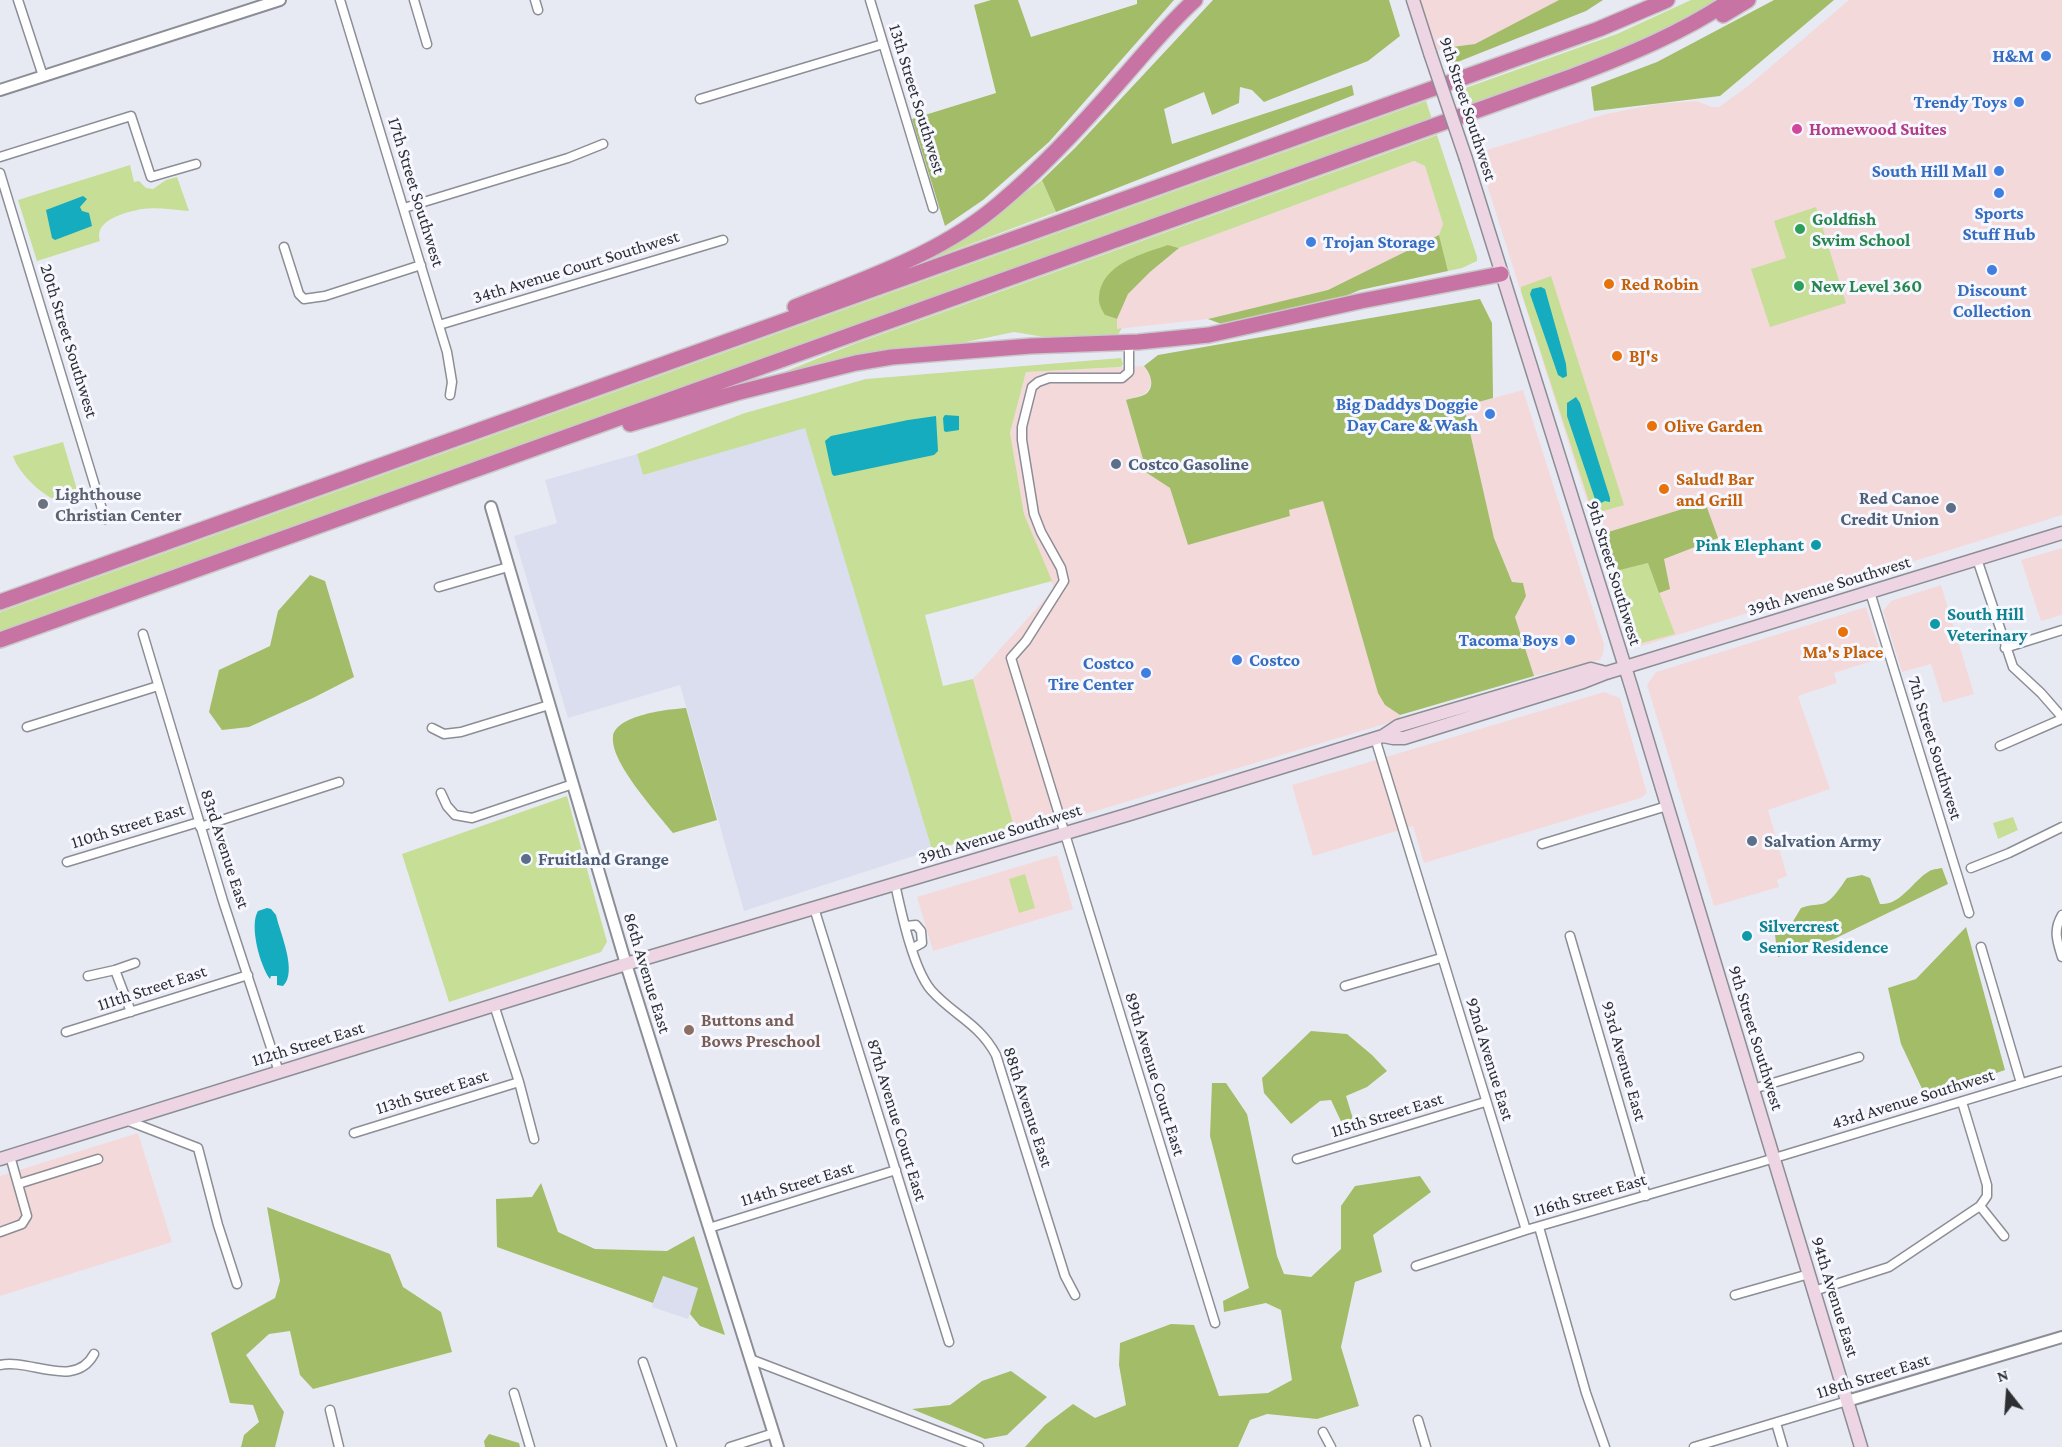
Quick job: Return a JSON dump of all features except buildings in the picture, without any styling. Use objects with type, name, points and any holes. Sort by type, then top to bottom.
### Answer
[{"type":"highway","points":[[585,392],[913,259],[953,237],[999,205],[1049,159],[1195,0]]},
{"type":"highway","points":[[0,602],[1599,29],[1667,0]]},
{"type":"highway","points":[[0,640],[1621,58],[1691,26],[1731,0]]},
{"type":"highway","points":[[1621,58],[1637,55],[1688,34],[1748,0]]},
{"type":"highway","points":[[460,475],[736,393],[856,363],[903,356],[1128,344],[1209,335],[1361,301],[1501,274]]},
{"type":"main road","name":"9th Street Southwest","points":[[1413,0],[1466,159],[1625,667],[1774,1158]]},
{"type":"main road","name":"39th Avenue Southwest","points":[[626,964],[1064,834],[1379,737],[1404,738],[1590,680],[1606,672],[2062,533]]},
{"type":"main road","name":"112th Street East","points":[[5,1158],[626,964]]},
{"type":"main road","name":"94th Avenue East","points":[[1774,1158],[1861,1447]]},
{"type":"street","points":[[18,0],[42,76]]},
{"type":"street","points":[[0,90],[280,0]]},
{"type":"street","name":"17th Street Southwest","points":[[340,0],[450,363],[452,382],[450,395]]},
{"type":"street","points":[[414,0],[427,44]]},
{"type":"street","points":[[535,0],[538,10]]},
{"type":"street","name":"13th Street Southwest","points":[[870,0],[933,208]]},
{"type":"street","points":[[700,99],[883,44]]},
{"type":"street","points":[[0,157],[132,116],[151,177],[196,164]]},
{"type":"street","points":[[404,208],[568,158],[603,144]]},
{"type":"street","name":"20th Street Southwest","points":[[0,173],[105,519]]},
{"type":"street","name":"34th Avenue Court Southwest","points":[[439,325],[723,240]]},
{"type":"street","points":[[284,247],[299,294],[304,299],[325,296],[421,265]]},
{"type":"street","name":"89th Avenue Court East","points":[[1128,344],[1129,372],[1122,378],[1054,378],[1038,382],[1031,390],[1022,427],[1034,514],[1061,568],[1064,581],[1063,586],[1026,641],[1011,658],[1215,1323]]},
{"type":"street","name":"86th Avenue East","points":[[491,507],[626,964],[778,1447]]},
{"type":"street","points":[[1977,559],[2013,667],[2041,693],[2062,718],[2000,746]]},
{"type":"street","points":[[439,587],[508,567]]},
{"type":"street","name":"7th Street Southwest","points":[[1870,592],[1970,913]]},
{"type":"street","points":[[2005,648],[2062,630]]},
{"type":"street","name":"83rd Avenue East","points":[[143,634],[199,824],[279,1072]]},
{"type":"street","points":[[27,727],[159,686]]},
{"type":"street","points":[[432,728],[444,734],[461,732],[549,705]]},
{"type":"street","name":"92nd Avenue East","points":[[1379,737],[1422,897],[1526,1230]]},
{"type":"street","name":"110th Street East","points":[[67,862],[339,782]]},
{"type":"street","points":[[441,793],[447,806],[455,815],[472,818],[573,784]]},
{"type":"street","points":[[1542,844],[1667,806]]},
{"type":"street","points":[[1971,868],[2010,853],[2062,827]]},
{"type":"street","name":"88th Avenue East","points":[[895,884],[919,967],[929,988],[975,1026],[996,1055],[1065,1276],[1074,1295]]},
{"type":"street","name":"87th Avenue Court East","points":[[814,908],[949,1342]]},
{"type":"street","points":[[2062,915],[2055,935],[2062,957]]},
{"type":"street","points":[[906,926],[916,925],[921,931],[922,943],[913,948]]},
{"type":"street","name":"93rd Avenue East","points":[[1570,936],[1646,1196]]},
{"type":"street","points":[[1981,947],[2021,1083]]},
{"type":"street","points":[[1345,986],[1441,957]]},
{"type":"street","points":[[88,976],[135,963]]},
{"type":"street","points":[[115,970],[131,1011]]},
{"type":"street","name":"111th Street East","points":[[66,1032],[248,975]]},
{"type":"street","points":[[494,1005],[519,1082],[534,1139]]},
{"type":"street","points":[[1753,1089],[1859,1057]]},
{"type":"street","name":"43rd Avenue Southwest","points":[[1774,1158],[2062,1071]]},
{"type":"street","name":"113th Street East","points":[[354,1133],[519,1082]]},
{"type":"street","name":"115th Street East","points":[[1297,1159],[1485,1102]]},
{"type":"street","points":[[1814,1291],[1889,1267],[1980,1206],[1987,1196],[1987,1185],[1962,1102]]},
{"type":"street","points":[[126,1120],[198,1148],[237,1284]]},
{"type":"street","points":[[0,1232],[22,1224],[27,1216],[18,1184],[5,1158]]},
{"type":"street","name":"116th Street East","points":[[1416,1266],[1526,1230],[1774,1158]]},
{"type":"street","points":[[18,1184],[98,1159]]},
{"type":"street","name":"114th Street East","points":[[709,1228],[896,1170]]},
{"type":"street","points":[[1980,1206],[2004,1236]]},
{"type":"street","points":[[1539,1227],[1586,1393],[1605,1447]]},
{"type":"street","points":[[1735,1295],[1809,1274]]},
{"type":"street","name":"118th Street East","points":[[1694,1447],[2062,1337]]},
{"type":"street","points":[[0,1365],[13,1363],[62,1372],[83,1366],[94,1354]]},
{"type":"street","points":[[750,1359],[979,1447]]},
{"type":"street","points":[[644,1362],[672,1447]]},
{"type":"street","points":[[514,1393],[530,1447]]},
{"type":"street","points":[[330,1410],[339,1447]]},
{"type":"street","points":[[1418,1420],[1426,1447]]},
{"type":"street","points":[[1776,1423],[1783,1447]]},
{"type":"street","points":[[1323,1432],[1331,1447]]},
{"type":"street","points":[[730,1447],[774,1433]]},
{"type":"shaded area","points":[[1413,0],[1559,0],[1475,44],[1445,48],[1430,53]]},
{"type":"shaded area","points":[[1849,0],[2062,0],[2062,515],[1642,646],[1637,645],[1630,638],[1477,153],[1606,114],[1657,104],[1696,101],[1719,107],[1748,86]]},
{"type":"shaded area","name":"Trojan Storage","points":[[1414,161],[1425,166],[1443,224],[1439,235],[1328,290],[1208,319],[1117,329],[1117,319],[1128,294],[1179,248]]},
{"type":"shaded area","points":[[1144,366],[1151,379],[1150,387],[1145,394],[1126,400],[1147,473],[1170,488],[1188,545],[1290,516],[1289,510],[1323,500],[1385,705],[1400,715],[1401,719],[1016,835],[973,679],[1054,589],[1024,514],[1010,433],[1026,372]]},
{"type":"shaded area","points":[[1523,390],[1604,644],[1600,660],[1534,676],[1515,617],[1526,596],[1523,583],[1512,582],[1494,538],[1464,406]]},
{"type":"shaded area","points":[[805,427],[932,850],[744,911],[680,685],[568,718],[514,536],[557,523],[545,480],[637,454],[643,475]]},
{"type":"shaded area","points":[[2062,548],[2062,615],[2041,621],[2021,560]]},
{"type":"shaded area","points":[[1941,585],[1974,694],[1943,703],[1931,664],[1902,672],[1883,611],[1891,601]]},
{"type":"shaded area","points":[[1866,607],[1882,658],[1834,673],[1837,683],[1798,696],[1830,789],[1768,810],[1787,876],[1777,880],[1779,887],[1714,906],[1647,685],[1656,672]]},
{"type":"shaded area","points":[[1604,692],[1620,698],[1647,793],[1641,798],[1424,863],[1413,826],[1313,856],[1292,785]]},
{"type":"shaded area","points":[[1057,855],[1073,909],[933,951],[917,897]]},
{"type":"shaded area","points":[[138,1133],[172,1242],[0,1296],[0,1176]]},
{"type":"shaded area","points":[[663,1276],[699,1288],[688,1319],[652,1307]]},
{"type":"green space","points":[[991,0],[1018,0],[1031,37],[1137,4],[1137,0],[1174,0],[1049,142],[983,200],[945,226],[912,119],[996,93],[974,5]]},
{"type":"green space","points":[[1213,0],[1389,0],[1400,36],[1368,61],[1264,102],[1252,90],[1240,87],[1239,103],[1212,115],[1204,92],[1164,109],[1172,144],[1352,85],[1354,95],[1056,212],[1042,180],[1075,148]]},
{"type":"green space","points":[[1559,0],[1603,0],[1586,11],[1450,65],[1444,48],[1475,44]]},
{"type":"green space","points":[[1691,0],[1720,0],[1671,28],[1638,43],[1462,107],[1457,91],[1617,34]]},
{"type":"green space","points":[[1774,0],[1834,0],[1720,96],[1594,111],[1591,87],[1657,62]]},
{"type":"green space","points":[[1426,101],[1432,119],[0,632],[0,612]]},
{"type":"green space","points":[[1437,135],[1477,257],[1477,261],[1462,268],[1448,271],[1439,235],[1443,224],[1425,166],[1414,161],[1179,248],[1168,245],[1105,315],[1117,319],[1117,329],[1122,328],[1117,336],[1098,335],[1056,339],[1014,332],[784,372],[854,344]]},
{"type":"green space","points":[[130,165],[134,182],[139,181],[146,188],[153,189],[166,180],[177,177],[189,211],[154,208],[128,212],[106,222],[99,234],[100,241],[37,261],[18,200]]},
{"type":"green space","points":[[1042,180],[1056,212],[907,268],[1010,204]]},
{"type":"green space","name":"New Level 360","points":[[1816,207],[1846,303],[1770,327],[1751,269],[1786,258],[1774,221]]},
{"type":"green space","points":[[1439,235],[1448,271],[1360,290],[1336,300],[1224,325],[1208,319],[1328,290]]},
{"type":"green space","points":[[1168,245],[1179,248],[1128,294],[1117,319],[1105,315],[1099,299],[1101,286],[1107,276],[1124,262]]},
{"type":"green space","points":[[1551,276],[1624,505],[1593,514],[1521,291],[1521,287]]},
{"type":"green space","points":[[1480,299],[1492,323],[1493,398],[1464,406],[1494,538],[1512,582],[1523,583],[1526,596],[1515,617],[1534,676],[1400,715],[1385,705],[1378,693],[1323,501],[1289,510],[1290,516],[1188,545],[1170,488],[1147,473],[1126,400],[1144,395],[1149,391],[1151,380],[1144,366],[1158,355]]},
{"type":"green space","points":[[1121,358],[1123,364],[1121,367],[1026,372],[1010,433],[1024,514],[1052,581],[925,615],[943,686],[973,679],[1014,827],[932,850],[805,428],[643,475],[637,454],[745,413],[866,379]]},
{"type":"green space","points":[[63,442],[80,500],[71,503],[51,498],[31,483],[13,456]]},
{"type":"green space","points":[[1705,502],[1718,538],[1664,559],[1670,589],[1659,593],[1648,563],[1612,572],[1602,534]]},
{"type":"green space","points":[[1648,563],[1675,634],[1638,644],[1631,636],[1612,572]]},
{"type":"green space","points":[[310,575],[325,581],[354,677],[249,727],[222,730],[209,712],[219,670],[270,646],[278,611]]},
{"type":"green space","points":[[686,708],[717,820],[673,833],[626,773],[614,747],[613,737],[616,729],[632,718]]},
{"type":"green space","points":[[567,796],[607,942],[601,952],[449,1002],[402,854]]},
{"type":"green space","points":[[2013,817],[2018,830],[1998,839],[1993,823]]},
{"type":"green space","points":[[1942,868],[1948,884],[1834,939],[1778,957],[1775,935],[1779,928],[1792,923],[1801,908],[1826,903],[1847,878],[1862,875],[1870,878],[1880,904],[1887,904],[1900,897],[1928,872]]},
{"type":"green space","points":[[1025,874],[1035,908],[1019,913],[1009,879]]},
{"type":"green space","points":[[1966,927],[2005,1070],[1947,1090],[1924,1093],[1901,1044],[1888,988],[1916,979]]},
{"type":"green space","points":[[1311,1031],[1347,1034],[1387,1071],[1367,1087],[1346,1096],[1353,1119],[1365,1117],[1369,1126],[1346,1132],[1331,1100],[1320,1101],[1291,1124],[1264,1093],[1262,1078]]},
{"type":"green space","points":[[1212,1083],[1226,1083],[1247,1114],[1277,1256],[1284,1274],[1311,1277],[1341,1249],[1341,1206],[1355,1186],[1420,1176],[1431,1192],[1373,1235],[1382,1272],[1355,1282],[1341,1347],[1359,1406],[1317,1419],[1267,1414],[1250,1420],[1238,1447],[1025,1447],[1045,1425],[1073,1404],[1095,1418],[1126,1405],[1119,1365],[1120,1343],[1171,1324],[1194,1325],[1219,1396],[1268,1393],[1292,1380],[1281,1310],[1266,1303],[1224,1312],[1223,1301],[1249,1288],[1210,1136]]},
{"type":"green space","points":[[541,1183],[558,1232],[595,1249],[667,1251],[694,1236],[725,1335],[700,1326],[690,1314],[698,1288],[663,1276],[653,1303],[497,1247],[496,1199],[532,1197]]},
{"type":"green space","points":[[267,1207],[390,1254],[403,1287],[441,1312],[452,1352],[313,1389],[300,1375],[290,1331],[269,1334],[246,1355],[284,1412],[275,1447],[241,1447],[244,1435],[259,1422],[253,1405],[230,1403],[211,1333],[275,1298],[280,1281]]},
{"type":"green space","points":[[1011,1371],[1047,1397],[1007,1435],[985,1439],[912,1409],[950,1405],[982,1381]]},
{"type":"green space","points":[[489,1434],[519,1443],[520,1447],[485,1447],[484,1441]]},
{"type":"water","points":[[83,196],[87,199],[80,207],[82,211],[89,213],[92,226],[55,240],[52,238],[46,210]]},
{"type":"water","points":[[1541,287],[1545,289],[1566,364],[1567,376],[1563,378],[1558,375],[1530,294],[1532,289]]},
{"type":"water","points":[[1576,397],[1580,403],[1610,502],[1605,501],[1597,505],[1567,416],[1567,403]]},
{"type":"water","points":[[945,415],[959,416],[959,430],[944,431],[943,418]]},
{"type":"water","points":[[936,416],[938,451],[934,455],[834,476],[832,474],[825,441],[831,436]]},
{"type":"water","points":[[267,908],[276,915],[287,952],[289,972],[283,986],[277,985],[277,976],[271,976],[270,979],[266,973],[257,945],[256,917],[258,911]]},
{"type":"place","name":"H&M","points":[[2046,56]]},
{"type":"place","name":"Trendy Toys","points":[[2019,102]]},
{"type":"place","name":"Homewood Suites","points":[[1797,129]]},
{"type":"place","name":"South Hill Mall","points":[[1999,171]]},
{"type":"place","name":"Sports Stuff Hub","points":[[1999,193]]},
{"type":"place","name":"Goldfish Swim School","points":[[1800,229]]},
{"type":"place","name":"Trojan Storage","points":[[1311,242]]},
{"type":"place","name":"Discount Collection","points":[[1992,270]]},
{"type":"place","name":"Red Robin","points":[[1609,284]]},
{"type":"place","name":"New Level 360","points":[[1799,286]]},
{"type":"place","name":"BJ's","points":[[1617,356]]},
{"type":"place","name":"Big Daddys Doggie Day Care & Wash","points":[[1490,414]]},
{"type":"place","name":"Olive Garden","points":[[1652,426]]},
{"type":"place","name":"Costco Gasoline","points":[[1116,464]]},
{"type":"place","name":"Salud! Bar and Grill","points":[[1664,489]]},
{"type":"place","name":"Lighthouse Christian Center","points":[[43,504]]},
{"type":"place","name":"Red Canoe Credit Union","points":[[1951,508]]},
{"type":"place","name":"Pink Elephant","points":[[1816,545]]},
{"type":"place","name":"South Hill Veterinary","points":[[1935,624]]},
{"type":"place","name":"Ma's Place","points":[[1843,632]]},
{"type":"place","name":"Tacoma Boys","points":[[1570,640]]},
{"type":"place","name":"Costco","points":[[1237,660]]},
{"type":"place","name":"Costco Tire Center","points":[[1146,673]]},
{"type":"place","name":"Salvation Army","points":[[1752,841]]},
{"type":"place","name":"Fruitland Grange","points":[[526,859]]},
{"type":"place","name":"Silvercrest Senior Residence","points":[[1747,936]]},
{"type":"place","name":"Buttons and Bows Preschool","points":[[689,1030]]}]
